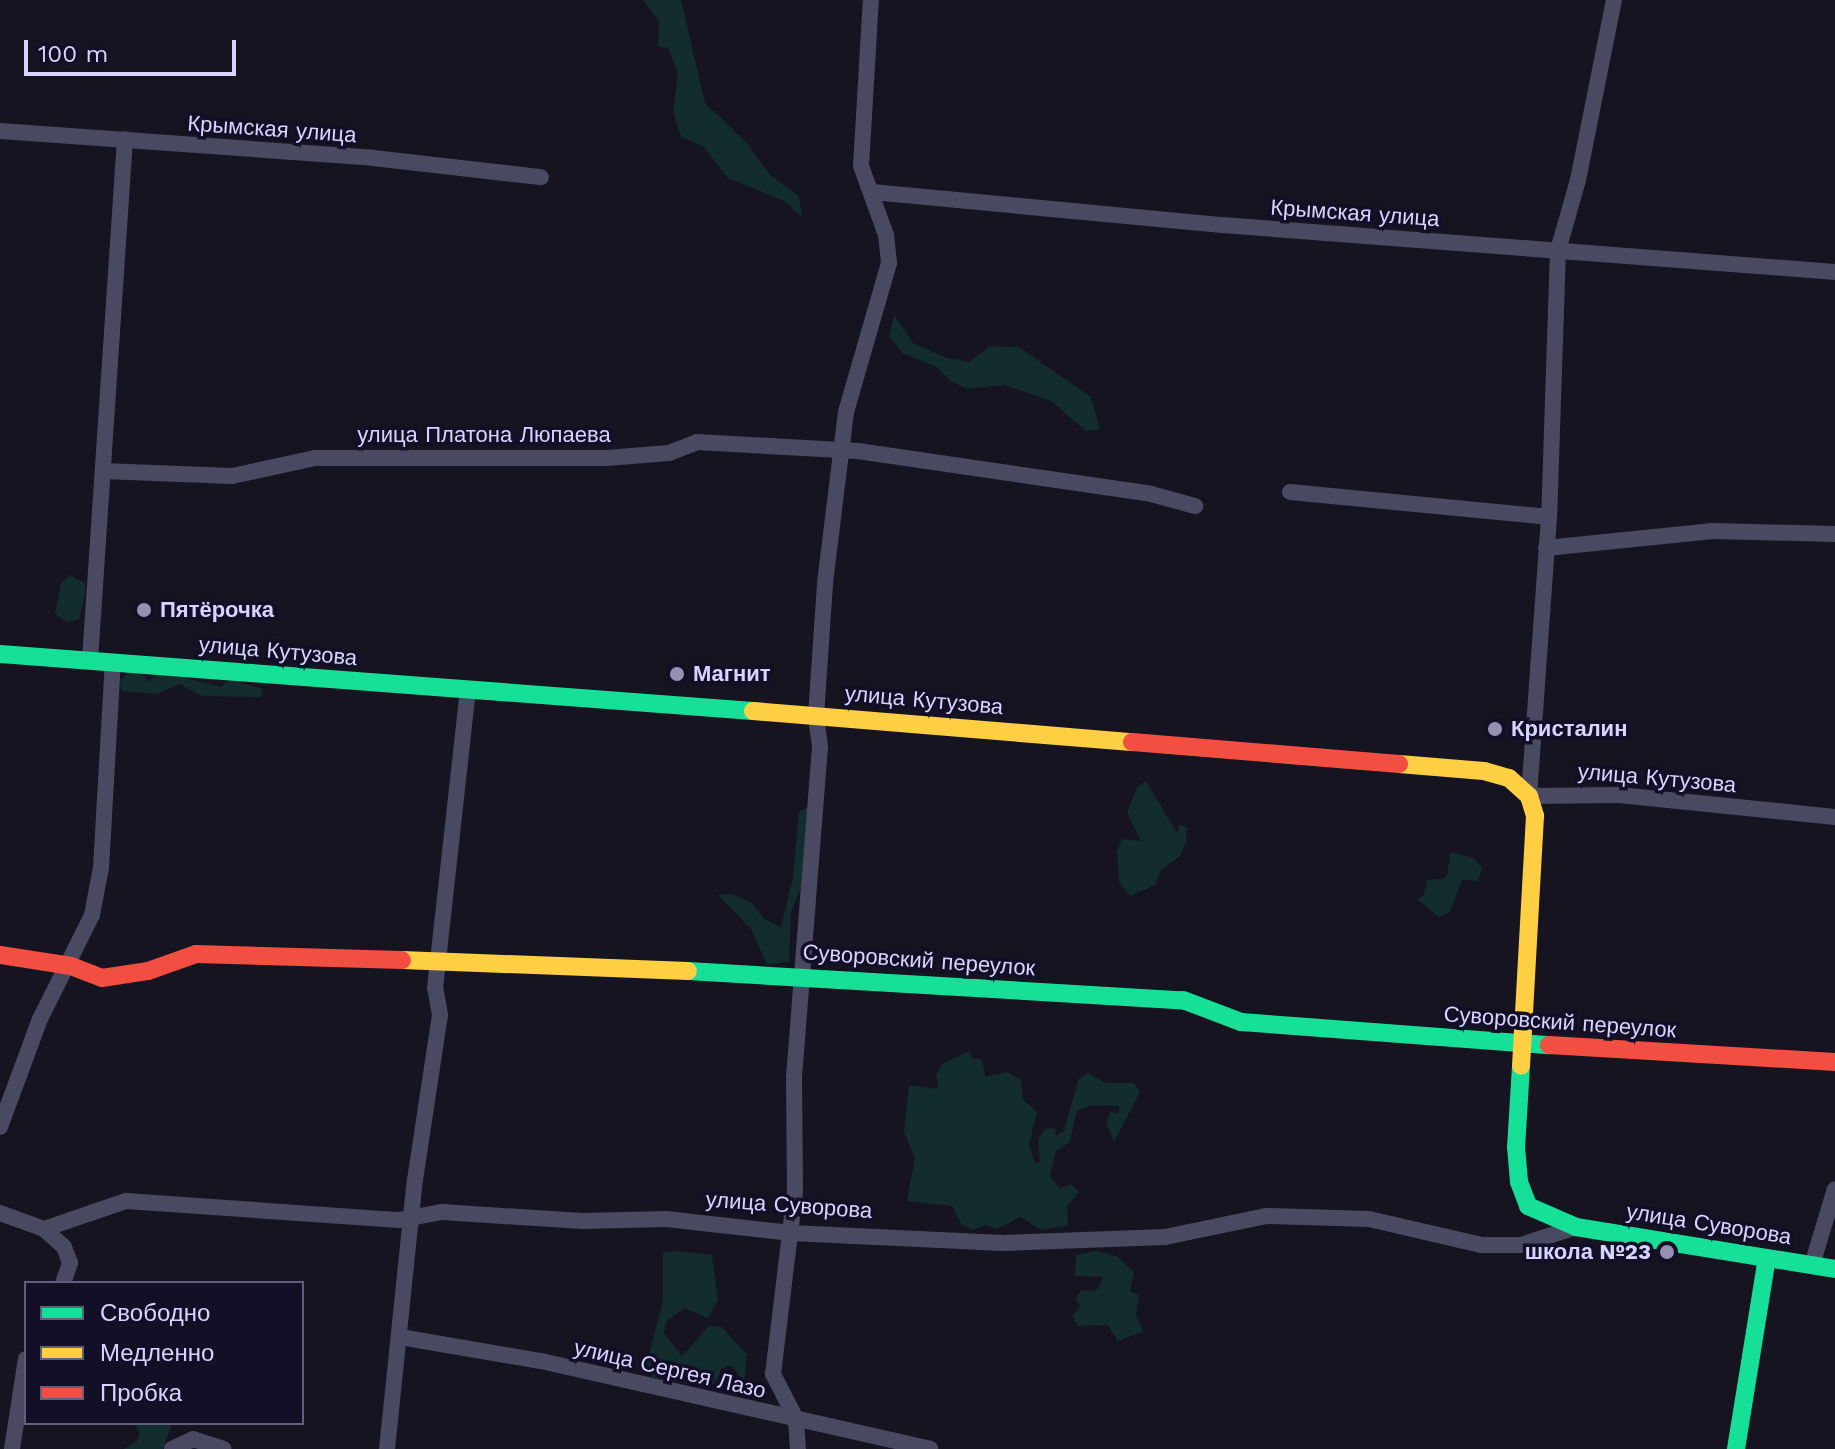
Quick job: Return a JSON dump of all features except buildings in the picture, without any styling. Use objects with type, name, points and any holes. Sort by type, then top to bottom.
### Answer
[{"type":"street","points":[[798,1449],[796,1419],[773,1374],[783,1321],[784,1257],[791,1233],[802,975],[820,746],[816,716],[840,451],[889,263],[872,192],[861,166],[871,0]]},
{"type":"street","points":[[1523,1044],[1535,816],[1529,796],[1549,517],[1558,250],[1578,180],[1614,0]]},
{"type":"street","name":"Крымская улица","points":[[0,131],[125,139],[541,177]]},
{"type":"street","points":[[90,660],[125,139]]},
{"type":"street","name":"Крымская улица","points":[[872,192],[1222,225],[1835,272]]},
{"type":"street","name":"улица Платона Люпаева","points":[[103,471],[232,476],[315,458],[607,458],[669,453],[697,442],[840,451],[1151,494],[1195,506]]},
{"type":"street","points":[[1290,492],[1549,517]]},
{"type":"street","points":[[1546,548],[1713,531],[1835,534]]},
{"type":"street","name":"улица Кутузова","points":[[0,654],[1484,771],[1509,778],[1529,796],[1619,795],[1835,817]]},
{"type":"street","points":[[0,1127],[40,1019],[71,966],[92,915],[101,868],[113,662]]},
{"type":"street","points":[[387,1449],[412,1219],[440,1015],[439,961],[468,690]]},
{"type":"street","name":"Суворовский переулок","points":[[0,955],[71,966],[102,978],[148,971],[196,954],[802,975],[1183,1000],[1241,1022],[1523,1044],[1537,1041],[1835,1062]]},
{"type":"street","name":"улица Суворова","points":[[1523,1044],[1516,1147],[1519,1182],[1528,1206],[1576,1227],[1835,1269]]},
{"type":"street","points":[[1812,1265],[1835,1189]]},
{"type":"street","name":"улица Суворова","points":[[44,1229],[126,1201],[412,1219],[442,1212],[497,1213],[583,1221],[666,1219],[791,1233],[1003,1243],[1165,1237],[1266,1216],[1369,1219],[1482,1245],[1521,1245],[1576,1227]]},
{"type":"street","points":[[0,1213],[44,1229],[67,1255],[63,1281]]},
{"type":"street","points":[[1736,1449],[1767,1258]]},
{"type":"street","name":"улица Сергея Лазо","points":[[400,1337],[541,1361],[930,1449]]},
{"type":"street","points":[[12,1449],[24,1372]]},
{"type":"street","points":[[172,1449],[193,1439],[223,1449]]},
{"type":"green space","points":[[643,0],[681,0],[705,103],[747,143],[770,175],[799,196],[802,217],[784,201],[728,178],[703,146],[681,137],[673,111],[678,73],[668,48],[658,46],[659,22]]},
{"type":"green space","points":[[894,315],[914,344],[947,358],[969,362],[990,346],[1019,347],[1091,397],[1100,429],[1086,431],[1051,401],[1004,385],[967,389],[952,382],[937,367],[902,353],[889,337]]},
{"type":"green space","points":[[70,575],[85,583],[85,594],[79,620],[67,622],[55,614],[61,583]]},
{"type":"green space","points":[[161,672],[221,687],[230,680],[263,689],[261,697],[202,696],[179,684],[158,694],[121,691],[120,681],[127,673],[141,673],[149,681]]},
{"type":"green space","points":[[1146,781],[1177,833],[1179,824],[1187,828],[1186,842],[1180,856],[1161,870],[1155,885],[1130,896],[1119,882],[1117,851],[1122,839],[1141,841],[1127,813],[1137,787]]},
{"type":"green space","points":[[808,807],[801,887],[791,912],[789,962],[767,964],[751,929],[718,895],[732,894],[752,903],[764,919],[781,927],[793,877],[799,812]]},
{"type":"green space","points":[[1451,852],[1474,858],[1482,868],[1478,881],[1462,880],[1450,912],[1439,917],[1417,899],[1424,895],[1427,880],[1443,879],[1447,874]]},
{"type":"green space","points":[[969,1051],[973,1059],[982,1059],[985,1077],[1008,1072],[1021,1080],[1023,1100],[1037,1112],[1029,1144],[1035,1163],[1040,1162],[1038,1139],[1045,1129],[1055,1128],[1056,1136],[1064,1131],[1079,1078],[1088,1073],[1106,1083],[1134,1083],[1140,1092],[1114,1142],[1106,1123],[1110,1112],[1119,1113],[1119,1106],[1092,1105],[1077,1110],[1070,1142],[1056,1151],[1050,1176],[1060,1189],[1071,1184],[1079,1192],[1067,1206],[1068,1225],[1041,1230],[1020,1217],[997,1229],[986,1225],[973,1230],[962,1225],[952,1206],[907,1201],[915,1158],[904,1132],[909,1085],[939,1089],[936,1075],[942,1064]]},
{"type":"green space","points":[[676,1251],[712,1255],[718,1300],[708,1318],[685,1308],[667,1320],[664,1333],[682,1356],[709,1326],[722,1327],[747,1355],[744,1382],[731,1365],[721,1369],[716,1383],[700,1387],[652,1377],[646,1366],[663,1301],[663,1253]]},
{"type":"green space","points":[[1096,1251],[1117,1256],[1134,1272],[1130,1291],[1139,1295],[1136,1315],[1143,1332],[1118,1341],[1108,1325],[1078,1326],[1072,1316],[1080,1306],[1075,1299],[1082,1290],[1096,1291],[1103,1277],[1075,1276],[1076,1255]]},
{"type":"green space","points":[[134,1425],[171,1425],[163,1449],[124,1449],[137,1441],[140,1432]]},
{"type":"traffic: fast","points":[[0,654],[753,711]]},
{"type":"traffic: fast","points":[[688,971],[1183,1000],[1241,1022],[1549,1045]]},
{"type":"traffic: fast","points":[[1521,1066],[1516,1147],[1519,1182],[1528,1206],[1576,1227],[1835,1269]]},
{"type":"traffic: fast","points":[[1736,1449],[1767,1258]]},
{"type":"traffic: slow","points":[[753,711],[1132,742]]},
{"type":"traffic: slow","points":[[1399,764],[1484,771],[1509,778],[1529,796],[1535,816],[1521,1066]]},
{"type":"traffic: slow","points":[[402,960],[688,971]]},
{"type":"traffic: jam","points":[[1132,742],[1399,764]]},
{"type":"traffic: jam","points":[[0,955],[71,966],[102,978],[148,971],[196,954],[402,960]]},
{"type":"traffic: jam","points":[[1549,1045],[1835,1062]]},
{"type":"place","name":"Пятёрочка","points":[[144,610]]},
{"type":"place","name":"Магнит","points":[[677,674]]},
{"type":"place","name":"Кристалин","points":[[1495,729]]},
{"type":"place","name":"школа №23","points":[[1667,1252]]}]
